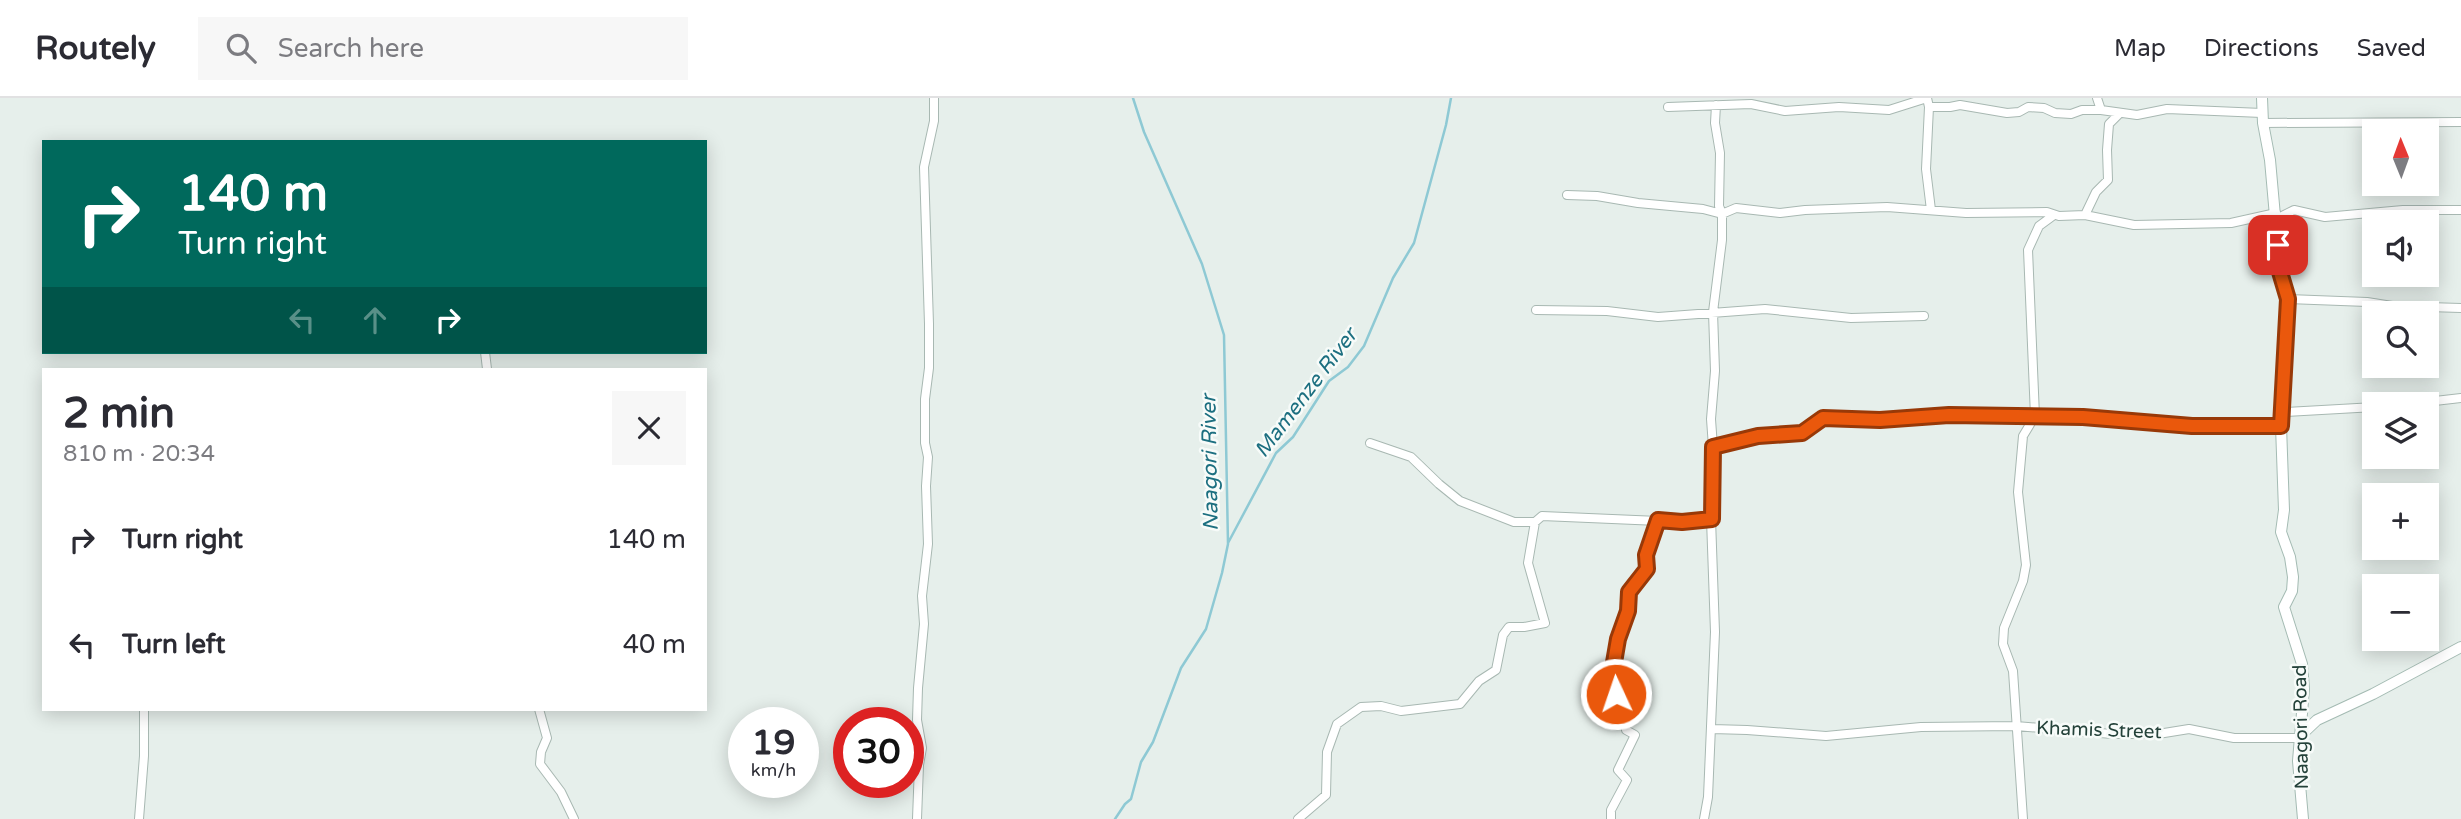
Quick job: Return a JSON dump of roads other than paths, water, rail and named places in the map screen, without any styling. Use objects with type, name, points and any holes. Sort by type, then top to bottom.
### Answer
[{"type":"street","points":[[917,819],[922,748],[918,720],[918,688],[924,624],[922,596],[928,544],[925,399],[929,368],[929,324],[924,167],[934,121],[934,98]]},
{"type":"street","points":[[2097,98],[2101,110]]},
{"type":"street","name":"Naagori Road","points":[[2262,98],[2280,272],[2288,299],[2283,370],[2284,412],[2281,426],[2284,510],[2281,532],[2290,557],[2293,576],[2292,591],[2284,607],[2302,664],[2304,689],[2298,761],[2303,819]]},
{"type":"street","points":[[1928,101],[1926,169],[1931,210]]},
{"type":"street","points":[[1668,107],[1751,104],[1785,111],[1839,107],[1889,110],[1928,101],[1950,107],[1960,105],[2007,113],[2019,112],[2028,107],[2044,108],[2055,113],[2101,110],[2137,115],[2167,109],[2263,118],[2461,122]]},
{"type":"street","points":[[1704,819],[1712,729],[1715,632],[1711,419],[1715,370],[1713,312],[1722,240],[1716,105]]},
{"type":"street","points":[[2085,215],[2096,192],[2108,180],[2109,124],[2119,114]]},
{"type":"street","points":[[1567,195],[1703,209],[1721,214],[1736,208],[1780,213],[1856,208],[1966,213],[2047,212],[2054,215],[2085,215],[2134,225],[2231,223],[2276,216],[2294,210],[2325,217],[2403,210],[2461,210]]},
{"type":"street","points":[[2023,819],[2013,671],[2003,644],[2004,628],[2023,581],[2026,565],[2018,492],[2022,436],[2035,416],[2028,250],[2039,226],[2054,215]]},
{"type":"street","points":[[2288,299],[2367,302],[2411,309],[2461,308]]},
{"type":"street","points":[[1536,310],[1607,311],[1658,317],[1765,309],[1851,318],[1924,316]]},
{"type":"street","points":[[2439,401],[2461,398]]},
{"type":"street","points":[[2284,412],[2362,408]]},
{"type":"street","points":[[1713,447],[1758,436],[1802,433],[1823,418],[1880,420],[1949,415],[2035,416],[2192,426],[2281,426]]},
{"type":"street","points":[[1370,443],[1411,457],[1460,501],[1514,522],[1535,522]]},
{"type":"street","points":[[1298,819],[1326,794],[1327,751],[1337,724],[1361,707],[1381,706],[1401,711],[1460,705],[1479,681],[1496,670],[1503,635],[1510,627],[1545,623],[1528,563],[1535,522],[1542,516],[1682,522],[1712,519]]},
{"type":"street","points":[[1611,819],[1611,810],[1627,780],[1618,770],[1635,735],[1626,730],[1623,707],[1616,694],[1612,674],[1618,639],[1628,611],[1629,592],[1647,569],[1646,555],[1658,520]]},
{"type":"street","points":[[2299,738],[2317,720],[2373,694],[2461,647]]},
{"type":"street","points":[[139,819],[144,711]]},
{"type":"street","points":[[540,711],[547,738],[541,752],[540,764],[561,792],[574,819]]},
{"type":"street","name":"Khamis Street","points":[[1712,729],[1826,736],[1921,727],[2016,726],[2112,734],[2158,734],[2189,729],[2234,738],[2299,738]]},
{"type":"waterway","name":"Naagori River","points":[[1115,819],[1131,799],[1141,762],[1153,742],[1181,668],[1206,629],[1228,544],[1224,335],[1202,264],[1144,132],[1133,98]]},
{"type":"waterway","name":"Mamenze River","points":[[1228,543],[1276,453],[1293,437],[1329,381],[1348,367],[1364,346],[1393,278],[1414,243],[1451,98]]}]
